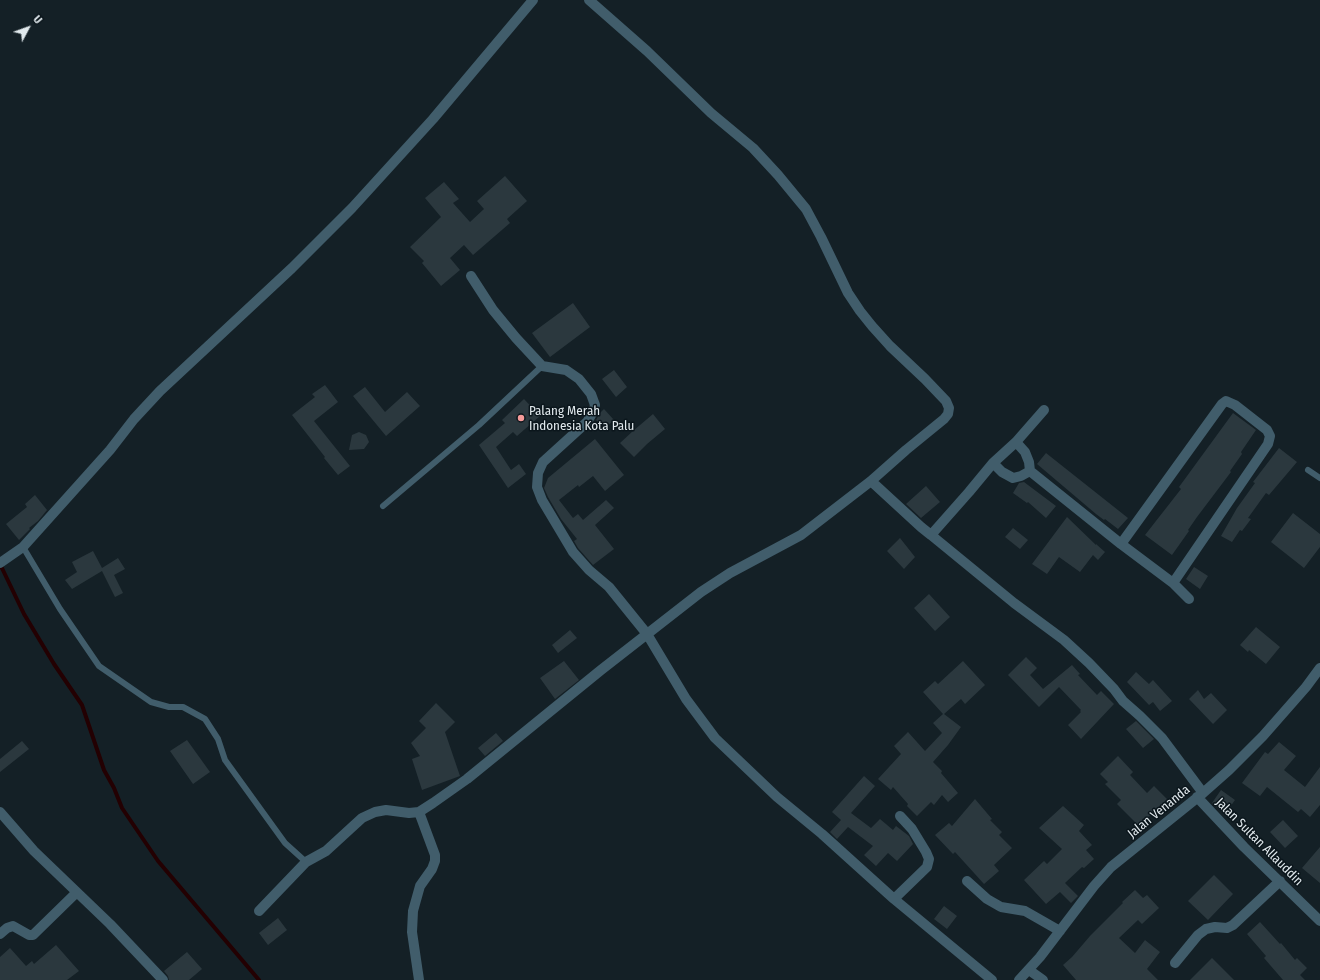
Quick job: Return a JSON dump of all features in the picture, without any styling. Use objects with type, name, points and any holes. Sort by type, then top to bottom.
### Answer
[{"type":"street","points":[[3,561],[24,547],[160,392],[286,274],[357,203],[433,119],[533,0]]},
{"type":"street","points":[[259,911],[306,862],[326,851],[362,818],[375,812],[386,810],[409,813],[419,812],[467,779],[700,592],[730,573],[802,535],[871,481],[906,450],[944,420],[948,414],[949,408],[946,401],[890,346],[860,311],[848,293],[806,210],[778,175],[753,148],[711,113],[647,51],[589,0]]},
{"type":"street","points":[[471,276],[493,310],[542,366],[566,370],[579,379],[591,394],[595,405],[587,422],[543,462],[538,473],[537,486],[542,500],[573,552],[589,570],[609,587],[647,634],[686,699],[715,738],[777,796],[822,834],[894,899],[992,980]]},
{"type":"street","points":[[1121,544],[1157,492],[1222,404],[1226,401],[1235,405],[1268,430],[1270,436],[1268,444],[1173,583]]},
{"type":"street","points":[[931,535],[970,492],[993,463],[1016,442],[1044,410]]},
{"type":"street","points":[[1016,442],[1025,452],[1029,462],[1030,471],[1121,544],[1173,583],[1189,599]]},
{"type":"street","points":[[993,463],[1002,472],[1013,478],[1030,471]]},
{"type":"street","name":"Jalan Sultan Allauddin","points":[[871,481],[921,527],[1014,603],[1064,640],[1089,663],[1114,689],[1123,701],[1162,738],[1200,795],[1244,847],[1320,921]]},
{"type":"street","name":"Jalan Venanda","points":[[1019,980],[1029,970],[1094,886],[1112,867],[1229,770],[1263,736],[1306,687],[1320,668]]},
{"type":"street","points":[[0,812],[34,851],[115,930],[163,980]]},
{"type":"street","points":[[419,812],[435,855],[435,862],[432,869],[420,886],[413,911],[412,932],[419,980]]},
{"type":"street","points":[[894,899],[927,867],[929,859],[912,829],[900,816]]},
{"type":"street","points":[[967,881],[987,899],[1001,906],[1025,911],[1060,931]]},
{"type":"street","points":[[1175,963],[1198,935],[1206,929],[1215,927],[1227,928],[1233,925],[1280,881]]},
{"type":"street","points":[[0,934],[7,928],[13,926],[29,935],[33,935],[76,893]]},
{"type":"street","points":[[1029,970],[1043,980]]},
{"type":"lane","points":[[383,506],[478,425],[542,366]]},
{"type":"lane","points":[[1308,470],[1320,478]]},
{"type":"lane","points":[[24,547],[60,609],[99,666],[151,702],[168,707],[184,707],[205,719],[218,739],[226,760],[285,843],[306,862]]},
{"type":"building","points":[[505,176],[527,201],[507,219],[510,223],[473,255],[464,245],[450,258],[460,270],[441,286],[422,263],[424,261],[410,247],[441,217],[425,198],[444,182],[459,199],[453,203],[470,222],[484,209],[477,201]]},
{"type":"building","points":[[573,303],[590,327],[550,357],[532,333]]},
{"type":"building","points":[[614,370],[627,387],[616,397],[602,379]]},
{"type":"building","points":[[325,385],[338,402],[314,421],[350,466],[338,475],[292,415],[315,397],[312,394]]},
{"type":"building","points":[[365,387],[385,412],[407,392],[420,406],[386,436],[353,396]]},
{"type":"building","points":[[524,399],[540,416],[517,436],[513,432],[496,447],[511,470],[519,464],[526,474],[508,488],[479,445],[505,423],[502,420]]},
{"type":"building","points":[[604,409],[614,420],[605,428],[596,420]]},
{"type":"building","points":[[1233,413],[1256,430],[1241,452],[1242,454],[1230,471],[1231,472],[1197,517],[1172,555],[1145,535],[1181,489],[1179,487]]},
{"type":"building","points":[[653,414],[665,429],[634,457],[620,443]]},
{"type":"building","points":[[359,432],[366,435],[369,442],[364,449],[349,450],[352,435]]},
{"type":"building","points":[[595,439],[624,475],[605,491],[593,476],[579,487],[578,485],[559,500],[573,518],[578,514],[583,520],[606,500],[614,508],[595,525],[614,549],[593,565],[578,548],[574,541],[577,539],[561,519],[544,488],[548,478]]},
{"type":"building","points":[[1279,448],[1297,462],[1269,495],[1266,493],[1248,518],[1251,519],[1242,531],[1240,530],[1232,542],[1221,536],[1237,508],[1255,483],[1253,482]]},
{"type":"building","points":[[1046,453],[1128,518],[1118,529],[1096,514],[1037,464]]},
{"type":"building","points":[[1024,482],[1056,506],[1046,518],[1028,502],[1027,503],[1013,493],[1019,483]]},
{"type":"building","points":[[926,486],[940,502],[921,518],[906,504]]},
{"type":"building","points":[[35,495],[47,510],[19,540],[6,524],[27,507],[25,504]]},
{"type":"building","points":[[1293,513],[1320,534],[1320,547],[1304,568],[1271,542]]},
{"type":"building","points":[[1067,517],[1105,552],[1098,560],[1093,555],[1080,572],[1059,557],[1047,574],[1032,564]]},
{"type":"building","points":[[1013,528],[1028,540],[1020,549],[1005,537]]},
{"type":"building","points":[[900,538],[915,557],[904,569],[887,551]]},
{"type":"building","points":[[93,551],[102,568],[118,558],[125,569],[114,575],[123,593],[115,597],[102,571],[72,589],[65,580],[77,572],[72,562]]},
{"type":"building","points":[[1194,567],[1208,576],[1200,589],[1186,579]]},
{"type":"building","points":[[929,594],[950,617],[935,631],[914,608]]},
{"type":"building","points":[[1256,627],[1280,647],[1266,664],[1249,650],[1248,652],[1240,645]]},
{"type":"building","points":[[570,630],[577,638],[558,653],[552,645]]},
{"type":"building","points":[[1026,657],[1037,668],[1030,675],[1043,689],[1072,665],[1080,674],[1078,675],[1097,695],[1101,691],[1114,704],[1081,739],[1068,725],[1081,712],[1081,710],[1059,687],[1039,707],[1008,675]]},
{"type":"building","points":[[564,661],[579,680],[555,699],[540,678]]},
{"type":"building","points":[[963,661],[985,685],[965,704],[961,699],[944,714],[961,727],[933,762],[942,771],[941,773],[958,793],[948,802],[942,795],[934,805],[931,802],[917,816],[907,806],[908,804],[893,787],[891,790],[878,779],[901,754],[894,746],[908,732],[925,751],[942,733],[933,723],[943,714],[923,692],[935,681],[938,684]]},
{"type":"building","points":[[1136,672],[1149,684],[1153,680],[1172,701],[1160,711],[1153,702],[1149,705],[1127,682]]},
{"type":"building","points":[[1198,690],[1204,699],[1211,693],[1227,710],[1213,724],[1189,699]]},
{"type":"building","points":[[436,703],[455,722],[445,732],[460,776],[422,790],[412,759],[420,756],[411,743],[426,728],[419,721]]},
{"type":"building","points":[[1136,721],[1154,739],[1143,748],[1126,729]]},
{"type":"building","points":[[496,733],[503,741],[485,756],[478,748]]},
{"type":"building","points":[[187,740],[210,772],[193,784],[170,751]]},
{"type":"building","points":[[22,741],[29,749],[0,772],[0,759]]},
{"type":"building","points":[[1279,742],[1296,756],[1284,770],[1305,787],[1320,767],[1320,805],[1310,817],[1301,809],[1298,812],[1267,787],[1260,796],[1242,783],[1265,752],[1268,754]]},
{"type":"building","points":[[1118,756],[1133,772],[1130,775],[1147,793],[1154,786],[1167,799],[1139,826],[1117,804],[1121,800],[1105,784],[1108,782],[1100,774]]},
{"type":"building","points":[[864,776],[875,786],[851,813],[871,828],[880,819],[893,830],[896,826],[909,836],[913,844],[897,861],[888,853],[876,866],[864,855],[873,846],[848,827],[837,839],[830,832],[841,820],[832,812]]},
{"type":"building","points":[[1221,790],[1235,800],[1225,814],[1212,803]]},
{"type":"building","points":[[975,799],[992,819],[990,820],[1002,832],[999,835],[1012,848],[994,865],[999,871],[984,884],[955,852],[953,854],[935,835],[949,823],[952,826]]},
{"type":"building","points":[[1063,806],[1084,825],[1079,831],[1092,845],[1086,850],[1094,859],[1084,868],[1082,867],[1065,883],[1078,896],[1071,903],[1060,892],[1046,904],[1024,880],[1044,861],[1047,864],[1062,849],[1039,828]]},
{"type":"building","points":[[1283,820],[1298,836],[1285,848],[1270,832]]},
{"type":"building","points":[[1320,847],[1320,883],[1302,868]]},
{"type":"building","points":[[1214,875],[1233,894],[1208,920],[1188,901]]},
{"type":"building","points":[[1135,890],[1143,898],[1147,895],[1159,908],[1142,924],[1138,920],[1119,938],[1135,953],[1145,940],[1160,952],[1147,969],[1158,980],[1076,980],[1063,965]]},
{"type":"building","points":[[944,906],[957,916],[947,929],[934,919]]},
{"type":"building","points":[[278,918],[287,930],[268,945],[259,933]]},
{"type":"building","points":[[1260,922],[1280,944],[1281,943],[1295,960],[1297,958],[1307,968],[1300,975],[1305,980],[1283,980],[1264,958],[1266,956],[1247,934]]},
{"type":"building","points":[[56,945],[79,971],[67,980],[0,980],[0,957],[10,948],[26,966],[32,961],[34,964]]},
{"type":"building","points":[[187,952],[202,969],[189,980],[169,980],[164,971]]},
{"type":"building","points":[[1212,958],[1234,980],[1190,980]]},
{"type":"waterway","points":[[0,564],[24,614],[54,664],[82,705],[104,770],[114,788],[122,808],[158,861],[259,980]]},
{"type":"place","name":"Palang Merah Indonesia Kota Palu","points":[[521,418]]}]
